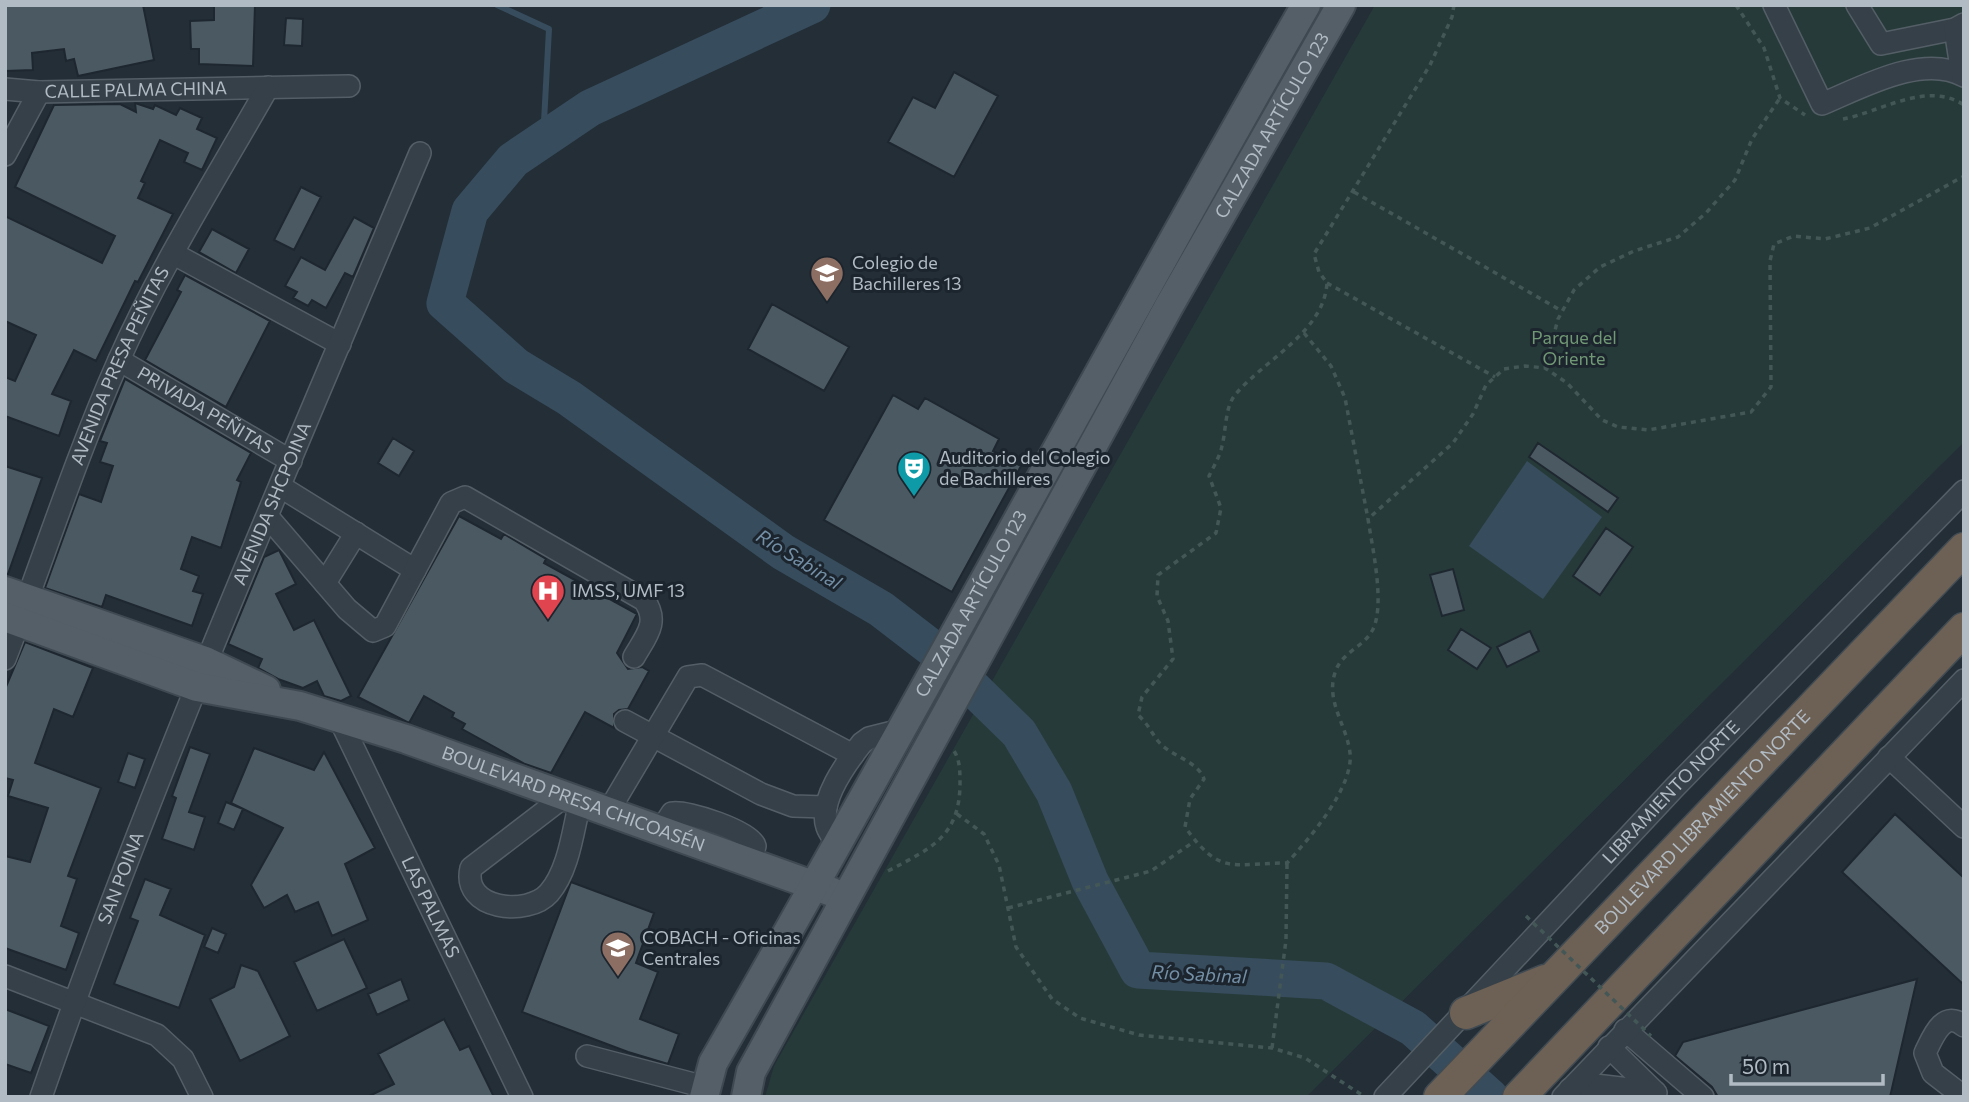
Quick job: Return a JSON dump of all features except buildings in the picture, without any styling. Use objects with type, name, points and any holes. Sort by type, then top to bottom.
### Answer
[{"type":"highway","name":"BOULEVARD LIBRAMIENTO NORTE","points":[[1440,1097],[1964,549]]},
{"type":"highway","points":[[1530,1086],[1964,629]]},
{"type":"highway","points":[[1462,1018],[1553,978]]},
{"type":"main road","name":"CALZADA ARTÍCULO 123","points":[[705,1092],[713,1063],[838,846],[1140,295],[1306,5]]},
{"type":"main road","name":"CALZADA ARTÍCULO 123","points":[[746,1097],[751,1072],[1170,306],[1341,5]]},
{"type":"main road","name":"BOULEVARD PRESA CHICOASÉN","points":[[15,607],[201,674],[339,718],[661,830],[847,898]]},
{"type":"street","points":[[1774,5],[1822,104],[1889,77],[1928,68],[1963,75],[1959,27],[1881,44]]},
{"type":"street","points":[[1857,5],[1881,44],[1889,77]]},
{"type":"street","name":"CALLE PALMA CHINA","points":[[5,89],[39,92],[348,86]]},
{"type":"street","name":"AVENIDA PRESA PEÑITAS","points":[[5,659],[15,607],[119,360],[174,254],[268,87]]},
{"type":"street","points":[[5,155],[39,92]]},
{"type":"street","name":"AVENIDA SHCPOINA","points":[[201,674],[420,153]]},
{"type":"street","points":[[174,254],[340,344]]},
{"type":"street","name":"PRIVADA PEÑITAS","points":[[119,360],[291,461]]},
{"type":"street","points":[[281,487],[415,570]]},
{"type":"street","name":"LIBRAMIENTO NORTE","points":[[1386,1095],[1462,1018],[1674,788],[1964,491]]},
{"type":"street","points":[[268,517],[347,609],[373,631],[379,631],[385,626],[451,503],[465,496],[644,600],[652,611],[653,624],[634,657]]},
{"type":"street","points":[[325,583],[356,533]]},
{"type":"street","name":"SAN POINA","points":[[41,1097],[74,1001],[201,674]]},
{"type":"street","points":[[608,812],[688,677],[702,675],[853,755]]},
{"type":"street","points":[[1566,1093],[1964,680]]},
{"type":"street","name":"LAS PALMAS","points":[[339,718],[522,1097]]},
{"type":"street","points":[[625,722],[761,794],[793,806],[826,807]]},
{"type":"street","points":[[838,846],[827,826],[826,807],[853,755],[869,738],[901,730]]},
{"type":"street","points":[[1889,757],[1964,827]]},
{"type":"street","points":[[572,799],[563,867],[551,891],[539,902],[502,907],[486,902],[472,884],[471,867],[572,799]]},
{"type":"street","points":[[5,976],[157,1035],[183,1059],[202,1097]]},
{"type":"street","points":[[1964,1026],[1959,1021],[1947,1021],[1938,1026],[1925,1053],[1933,1073],[1964,1097]]},
{"type":"street","points":[[1625,1030],[1703,1097]]},
{"type":"street","points":[[1609,1047],[1657,1094]]},
{"type":"street","points":[[587,1056],[705,1092]]},
{"type":"street","points":[[1566,1093],[1595,1085],[1657,1094]]},
{"type":"path","points":[[1454,5],[1452,17],[1430,65],[1314,254],[1319,272],[1327,283],[1496,377]]},
{"type":"path","points":[[1545,368],[1563,311],[1574,290],[1600,267],[1634,251],[1678,237],[1706,213],[1735,180],[1752,139],[1780,98]]},
{"type":"path","points":[[1368,519],[1453,443],[1473,414],[1486,385],[1504,369],[1525,366],[1545,368],[1567,383],[1602,420],[1618,427],[1648,429],[1751,412],[1771,387],[1770,261],[1774,244],[1794,236],[1825,239],[1870,228],[1964,176]]},
{"type":"path","points":[[1354,192],[1563,311]]},
{"type":"path","points":[[1287,863],[1254,863],[1236,867],[1203,852],[1185,827],[1190,799],[1204,779],[1201,769],[1158,741],[1150,726],[1138,715],[1142,697],[1173,659],[1168,621],[1157,596],[1158,575],[1216,533],[1221,508],[1209,476],[1222,448],[1232,398],[1261,367],[1304,332],[1318,316],[1326,299],[1327,283]]},
{"type":"path","points":[[1272,1048],[1286,940],[1287,863],[1315,832],[1349,770],[1350,752],[1334,702],[1333,685],[1336,669],[1346,655],[1372,632],[1376,622],[1375,568],[1345,398],[1331,366],[1304,332]]},
{"type":"path","points":[[957,814],[984,834],[999,865],[1016,947],[1052,999],[1080,1018],[1139,1035],[1272,1048],[1305,1058],[1364,1097]]},
{"type":"path","points":[[1008,908],[1151,871],[1195,841]]},
{"type":"path","points":[[1526,916],[1651,1036]]},
{"type":"green space","name":"Parque del Oriente","points":[[1375,5],[1964,5],[1964,442],[1306,1097],[765,1097],[774,1066]]},
{"type":"water","points":[[1527,461],[1602,517],[1543,599],[1469,546]]},
{"type":"waterway","points":[[497,5],[549,29],[543,140]]},
{"type":"waterway","name":"Río Sabinal","points":[[812,5],[590,108],[513,160],[470,211],[445,303],[516,366],[569,398],[783,552],[881,609],[933,649],[1019,733],[1054,792],[1090,881],[1138,970],[1326,981],[1413,1028],[1490,1097]]},
{"type":"place","name":"Colegio de Bachilleres 13","points":[[827,303]]},
{"type":"place","name":"Auditorio del Colegio de Bachilleres","points":[[914,498]]},
{"type":"place","name":"IMSS, UMF 13","points":[[548,621]]},
{"type":"place","name":"COBACH - Oficinas Centrales","points":[[618,978]]}]
